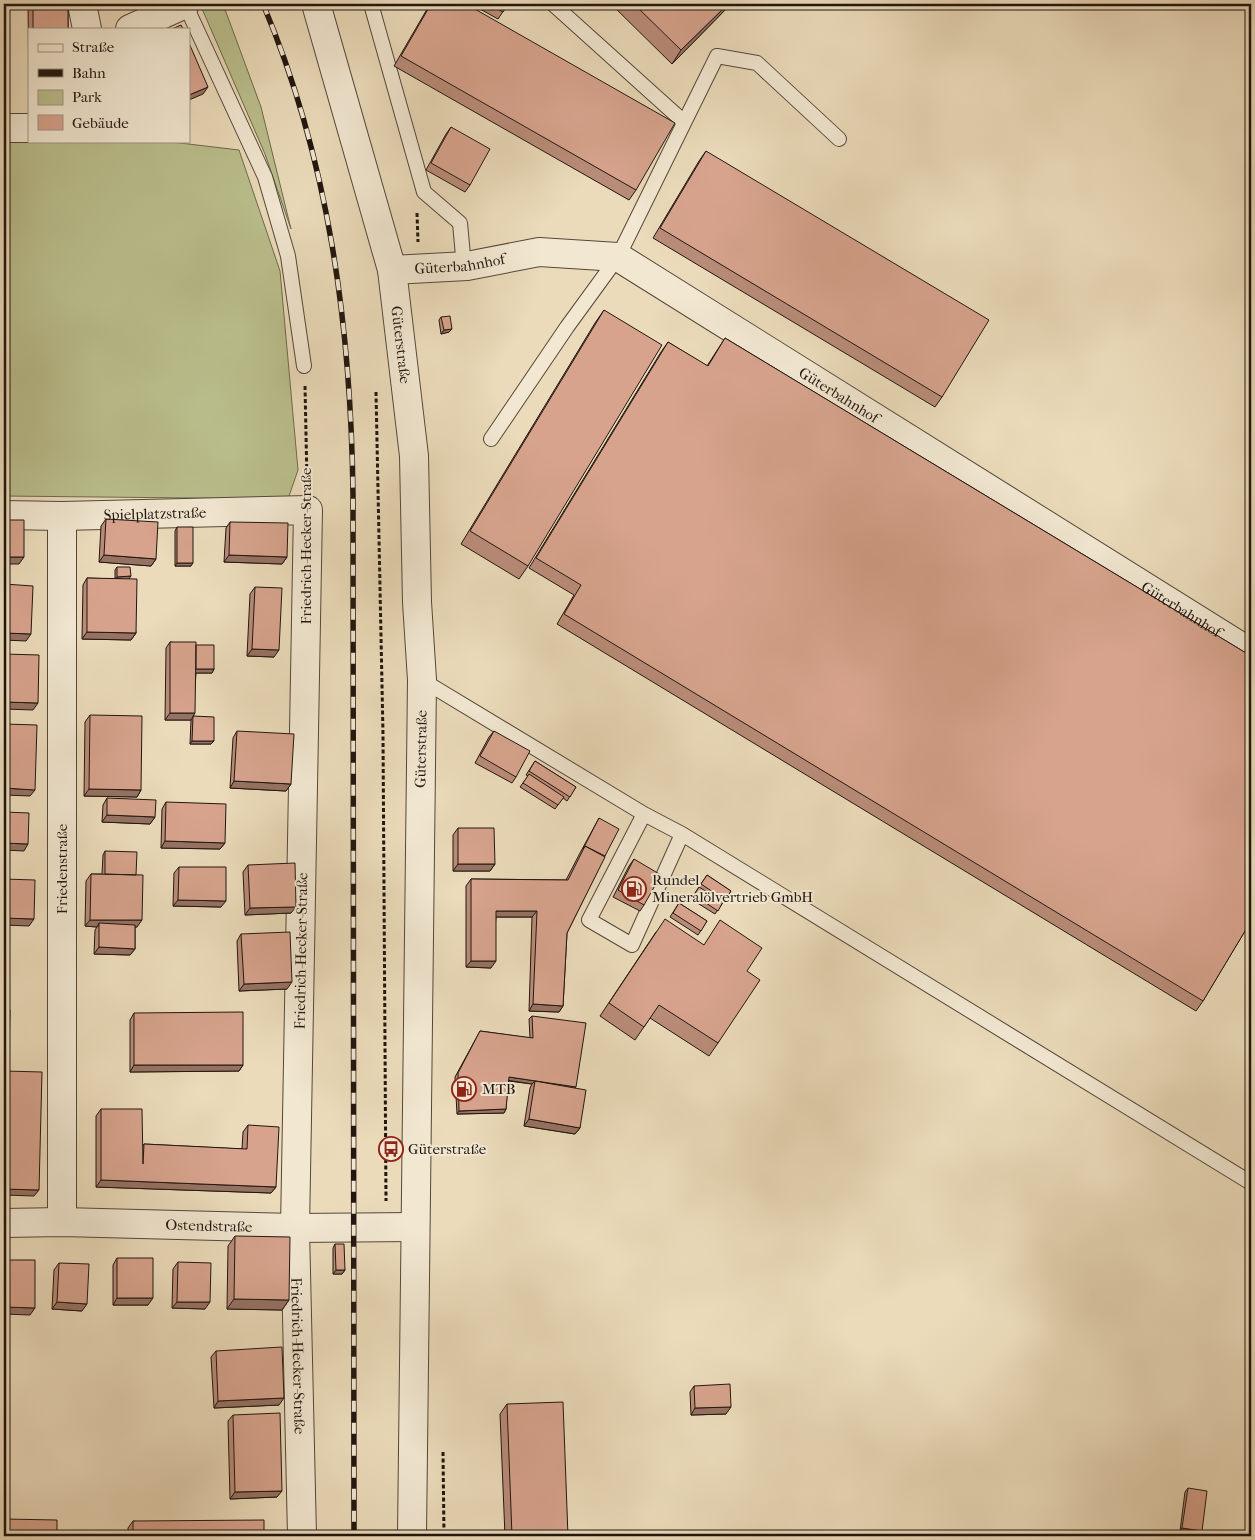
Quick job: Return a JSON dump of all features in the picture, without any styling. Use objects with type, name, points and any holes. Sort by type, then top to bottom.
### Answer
[{"type":"street","points":[[82,4],[87,28]]},
{"type":"street","points":[[132,28],[185,4]]},
{"type":"street","name":"Güterstraße","points":[[316,4],[392,270],[414,456],[417,602],[422,680],[415,1227],[417,1276],[412,1536]]},
{"type":"street","points":[[4,128],[28,128]]},
{"type":"street","name":"Güterbahnhof","points":[[392,270],[467,266],[539,252],[618,256],[1251,653]]},
{"type":"street","name":"Spielplatzstraße","points":[[4,515],[62,516],[308,510]]},
{"type":"street","name":"Friedrich-Hecker-Straße","points":[[302,1536],[295,1228],[308,510]]},
{"type":"street","name":"Friedenstraße","points":[[62,516],[62,1222]]},
{"type":"street","name":"Ostendstraße","points":[[4,1223],[62,1222],[295,1228],[415,1227]]},
{"type":"lane","points":[[185,4],[265,177],[288,256],[304,366]]},
{"type":"lane","points":[[371,4],[424,192],[460,222],[463,256],[467,266]]},
{"type":"lane","points":[[553,4],[684,122]]},
{"type":"lane","points":[[491,440],[567,326],[618,256],[717,56],[757,63],[839,138]]},
{"type":"lane","points":[[422,680],[644,814],[682,834],[1251,1183]]},
{"type":"lane","points":[[644,814],[589,920],[632,945],[682,834]]},
{"type":"path","name":"Friedrich-Hecker-Straße","points":[[304,366],[308,510]]},
{"type":"path","points":[[376,386],[378,566],[384,744],[386,1227]]},
{"type":"green space","points":[[200,4],[223,4],[261,107],[291,229],[265,154]]},
{"type":"green space","points":[[4,140],[28,140],[28,142],[171,142],[239,150],[280,271],[298,470],[288,499],[4,496]]},
{"type":"building","points":[[33,4],[68,4],[68,28],[33,28]]},
{"type":"building","points":[[431,4],[466,4],[675,123],[636,190],[401,56]]},
{"type":"building","points":[[488,4],[508,4],[503,12]]},
{"type":"building","points":[[634,4],[728,4],[681,50]]},
{"type":"building","points":[[190,45],[208,87],[190,95]]},
{"type":"building","points":[[451,127],[490,149],[470,185],[431,163]]},
{"type":"building","points":[[706,151],[989,320],[942,397],[660,228]]},
{"type":"building","points":[[604,310],[662,345],[528,566],[470,531]]},
{"type":"building","points":[[450,316],[452,329],[444,330],[441,317]]},
{"type":"building","points":[[725,338],[1251,656],[1251,921],[1203,1001],[564,614],[581,585],[536,558],[668,342],[708,366]]},
{"type":"building","points":[[106,519],[158,522],[156,559],[104,555]]},
{"type":"building","points":[[4,520],[24,520],[24,557],[4,557]]},
{"type":"building","points":[[230,522],[288,523],[287,557],[229,555]]},
{"type":"building","points":[[177,527],[193,527],[193,563],[177,563]]},
{"type":"building","points":[[117,567],[130,567],[131,576],[117,577]]},
{"type":"building","points":[[87,578],[137,579],[136,633],[87,632]]},
{"type":"building","points":[[4,584],[33,586],[31,634],[4,633]]},
{"type":"building","points":[[255,587],[282,588],[279,650],[252,649]]},
{"type":"building","points":[[170,642],[196,642],[195,713],[170,713]]},
{"type":"building","points":[[196,645],[214,645],[214,669],[196,669]]},
{"type":"building","points":[[4,654],[39,655],[38,703],[4,702]]},
{"type":"building","points":[[90,715],[142,716],[141,790],[89,789]]},
{"type":"building","points":[[193,716],[214,717],[214,741],[192,741]]},
{"type":"building","points":[[4,724],[37,725],[35,790],[4,788]]},
{"type":"building","points":[[237,731],[294,734],[291,784],[234,781]]},
{"type":"building","points":[[494,731],[530,751],[516,777],[480,756]]},
{"type":"building","points":[[535,761],[576,787],[570,797],[529,771]]},
{"type":"building","points":[[529,774],[564,797],[558,805],[523,783]]},
{"type":"building","points":[[107,798],[156,800],[155,817],[107,815]]},
{"type":"building","points":[[166,802],[226,804],[225,843],[165,841]]},
{"type":"building","points":[[4,812],[29,813],[28,844],[4,843]]},
{"type":"building","points":[[599,818],[619,829],[605,856],[585,846],[583,849]]},
{"type":"building","points":[[458,828],[494,828],[495,864],[458,864]]},
{"type":"building","points":[[585,846],[605,857],[567,933],[563,1006],[533,1004],[537,911],[496,911],[496,961],[471,961],[471,879],[568,880]]},
{"type":"building","points":[[105,851],[137,852],[136,875],[105,874]]},
{"type":"building","name":"Rundel Mineralölvertrieb GmbH","points":[[634,859],[661,875],[644,905],[618,890]]},
{"type":"building","points":[[295,863],[296,907],[250,908],[248,865]]},
{"type":"building","points":[[179,867],[226,867],[226,901],[178,900]]},
{"type":"building","points":[[91,874],[143,875],[142,920],[90,920]]},
{"type":"building","points":[[707,875],[731,891],[725,900],[701,884]]},
{"type":"building","points":[[4,879],[35,880],[34,919],[4,918]]},
{"type":"building","points":[[699,887],[723,902],[718,911],[694,895]]},
{"type":"building","points":[[679,903],[707,921],[701,931],[673,913]]},
{"type":"building","points":[[665,919],[704,945],[720,920],[762,948],[747,971],[760,980],[718,1043],[659,1005],[644,1027],[609,1003]]},
{"type":"building","points":[[99,923],[135,925],[135,949],[99,947]]},
{"type":"building","points":[[290,932],[292,982],[244,984],[241,934]]},
{"type":"building","points":[[4,969],[7,969],[6,994],[4,994]]},
{"type":"building","points":[[4,1010],[10,1010],[9,1052],[4,1052]]},
{"type":"building","points":[[243,1012],[243,1065],[134,1065],[134,1013]]},
{"type":"building","points":[[532,1016],[586,1023],[576,1087],[509,1077],[506,1109],[459,1111],[458,1073],[480,1031],[533,1038]]},
{"type":"building","points":[[4,1071],[42,1072],[39,1190],[4,1189]]},
{"type":"building","points":[[535,1081],[586,1090],[580,1128],[529,1119]]},
{"type":"building","points":[[101,1109],[142,1109],[143,1164],[144,1144],[247,1149],[248,1125],[279,1127],[276,1187],[101,1180]]},
{"type":"building","points":[[235,1236],[290,1237],[289,1300],[234,1299]]},
{"type":"building","points":[[335,1244],[344,1244],[345,1270],[336,1270]]},
{"type":"building","points":[[117,1258],[153,1258],[153,1298],[117,1298]]},
{"type":"building","points":[[4,1260],[35,1260],[35,1308],[4,1307]]},
{"type":"building","points":[[178,1262],[211,1263],[210,1302],[177,1302]]},
{"type":"building","points":[[59,1263],[89,1264],[87,1304],[57,1302]]},
{"type":"building","points":[[282,1347],[284,1398],[218,1401],[216,1351]]},
{"type":"building","points":[[4,1361],[5,1405],[4,1405]]},
{"type":"building","points":[[730,1384],[731,1407],[695,1408],[694,1386]]},
{"type":"building","points":[[563,1402],[568,1536],[512,1536],[507,1404]]},
{"type":"building","points":[[280,1413],[282,1491],[235,1492],[233,1415]]},
{"type":"building","points":[[1188,1488],[1207,1491],[1202,1531],[1182,1528]]},
{"type":"building","points":[[4,1519],[57,1520],[57,1536],[4,1536]]},
{"type":"building","points":[[264,1520],[264,1536],[133,1536],[133,1521]]},
{"type":"railway","points":[[263,4],[286,63],[305,123],[320,184],[332,245],[341,307],[351,432],[353,495],[354,1536]]},
{"type":"place","name":"Rundel Mineralölvertrieb GmbH","points":[[634,889]]},
{"type":"place","name":"MTB","points":[[464,1089]]},
{"type":"place","name":"Güterstraße","points":[[391,1149]]}]
